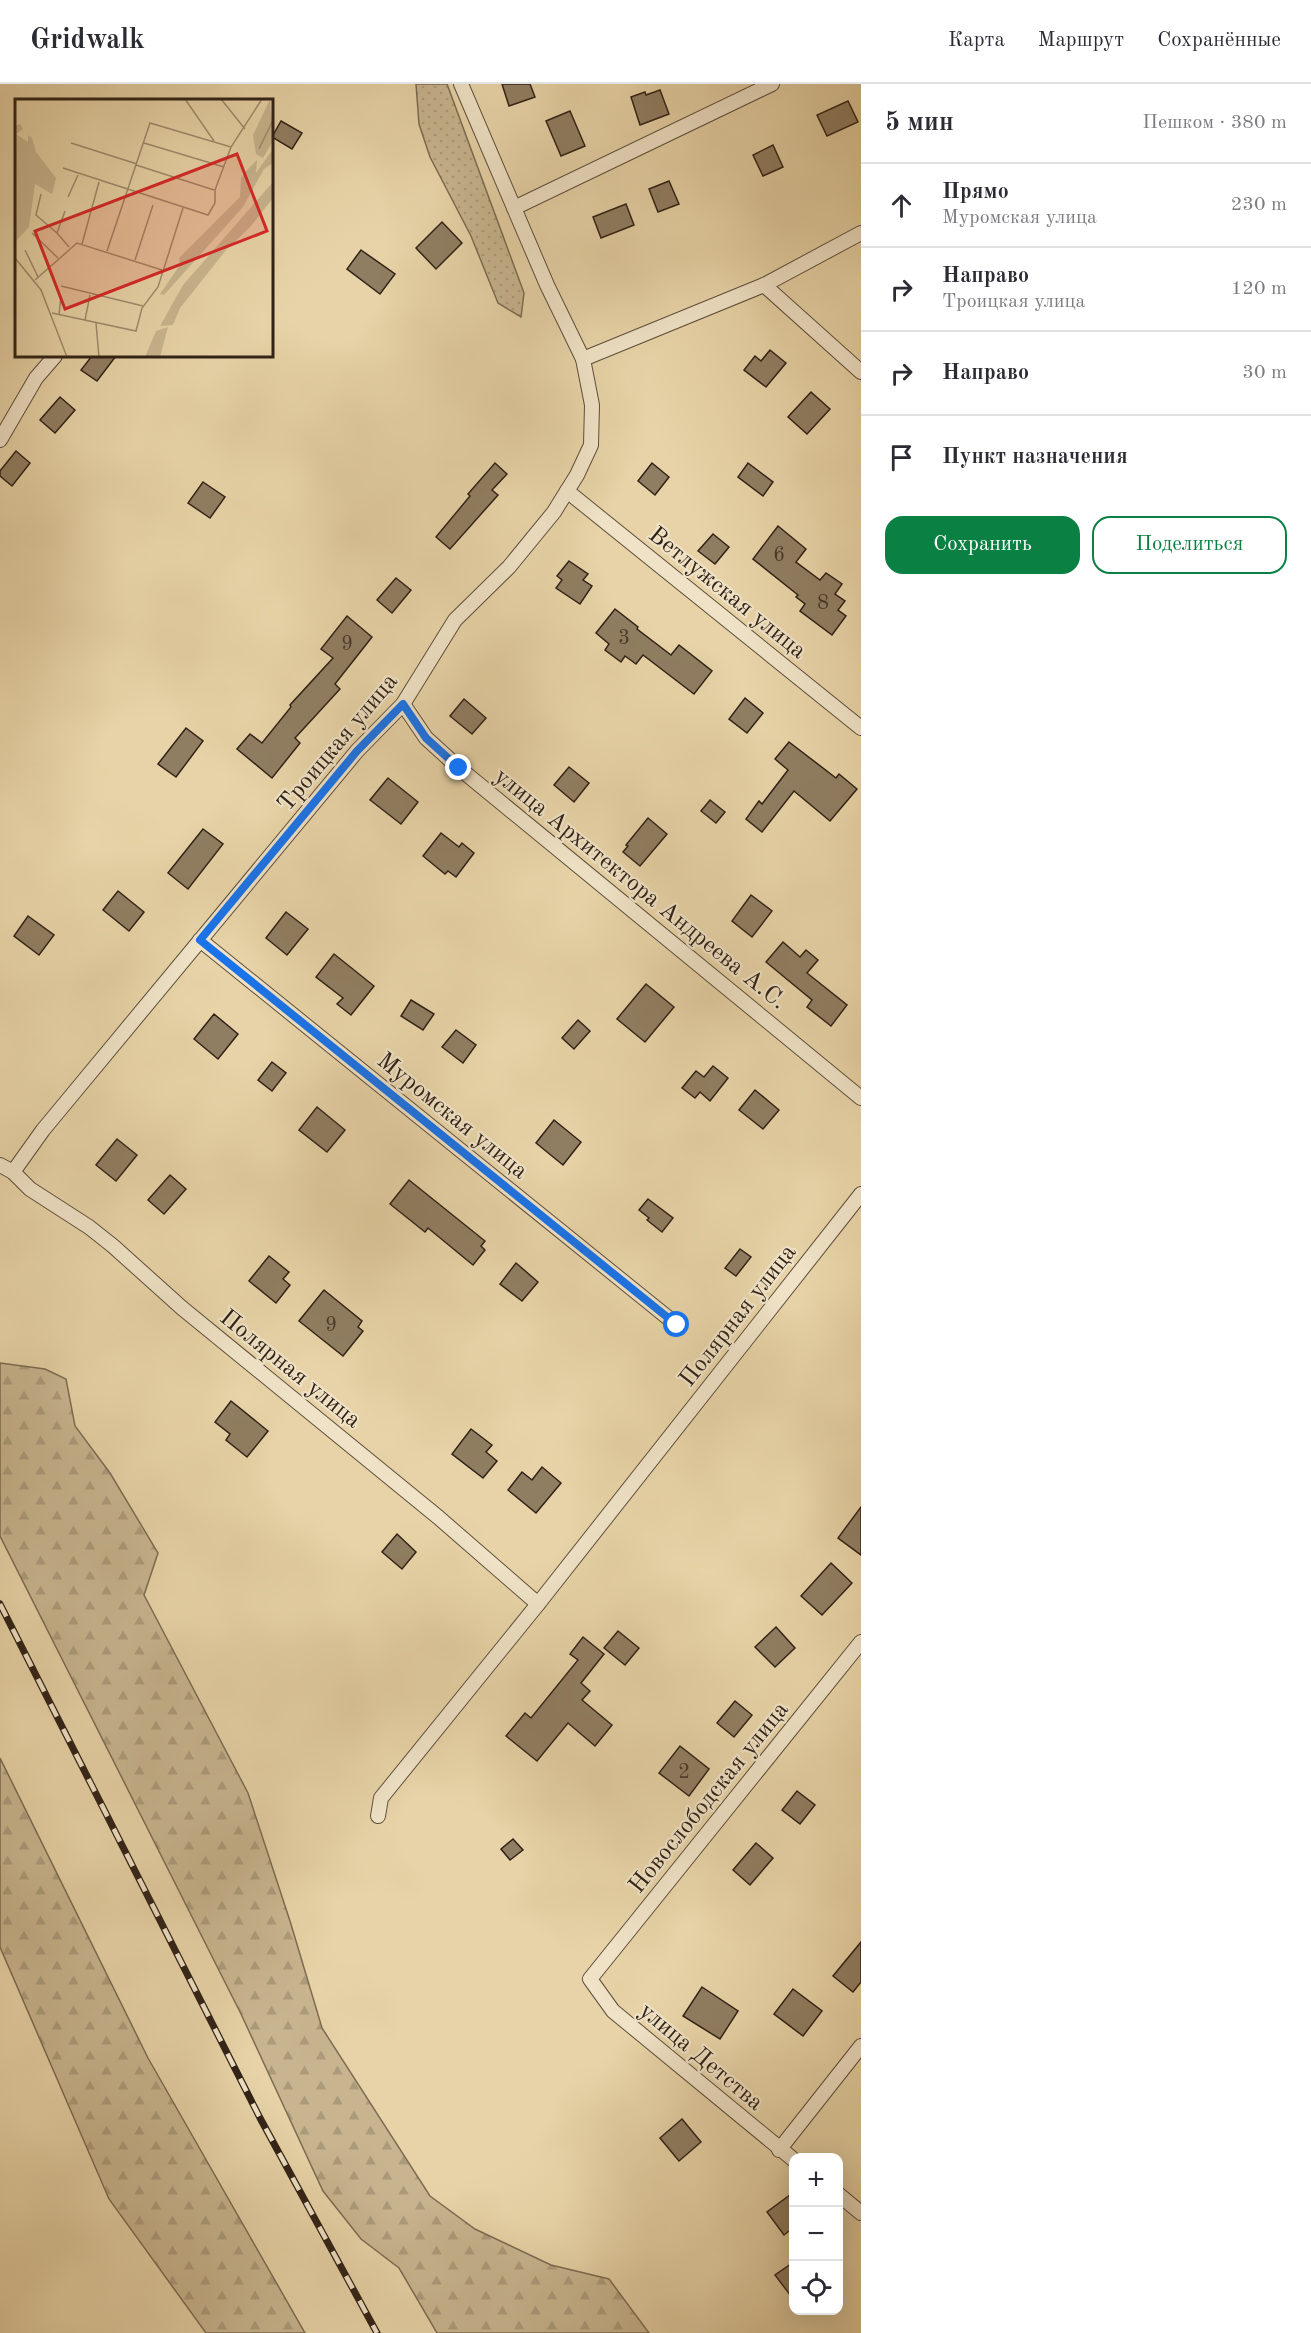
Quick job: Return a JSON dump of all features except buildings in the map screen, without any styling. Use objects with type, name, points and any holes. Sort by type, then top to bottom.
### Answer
[{"type":"street","name":"Троицкая улица","points":[[13,1172],[43,1130],[357,751],[403,704],[455,620],[509,567],[554,512],[591,445],[592,405],[583,359],[547,285],[461,84]]},
{"type":"street","points":[[514,208],[772,84]]},
{"type":"street","points":[[583,359],[764,285],[861,233]]},
{"type":"street","points":[[764,285],[861,372]]},
{"type":"street","points":[[0,440],[36,378],[54,357]]},
{"type":"street","name":"Ветлужская улица","points":[[567,491],[861,728]]},
{"type":"street","name":"улица Архитектора Андреева А.С.","points":[[403,704],[426,738],[459,768],[861,1098]]},
{"type":"street","name":"Муромская улица","points":[[200,940],[677,1325]]},
{"type":"street","name":"Полярная улица","points":[[0,1165],[13,1172],[30,1190],[89,1227],[113,1246],[182,1308],[438,1517],[538,1604]]},
{"type":"street","name":"Полярная улица","points":[[378,1816],[381,1798],[538,1604],[861,1194]]},
{"type":"street","name":"Новослободская улица","points":[[590,1979],[861,1642]]},
{"type":"street","name":"улица Детства","points":[[590,1979],[613,2011],[789,2157]]},
{"type":"street","points":[[779,2150],[861,2046]]},
{"type":"street","points":[[843,2197],[861,2213]]},
{"type":"green space","points":[[416,84],[447,84],[524,293],[521,317],[498,303],[471,236],[430,157],[419,124]]},
{"type":"green space","points":[[0,1363],[45,1369],[66,1379],[75,1426],[110,1473],[158,1553],[144,1595],[248,1793],[322,2028],[430,2196],[475,2229],[551,2265],[609,2279],[649,2333],[437,2333],[399,2268],[361,2239],[323,2191],[241,2014],[0,1536]]},
{"type":"green space","points":[[0,1758],[148,2058],[305,2333],[206,2333],[109,2199],[0,1947]]},
{"type":"railway","points":[[0,1604],[260,2118],[377,2333]]},
{"type":"route","points":[[459,768],[426,738],[403,704],[357,751],[200,940],[677,1325]]}]
